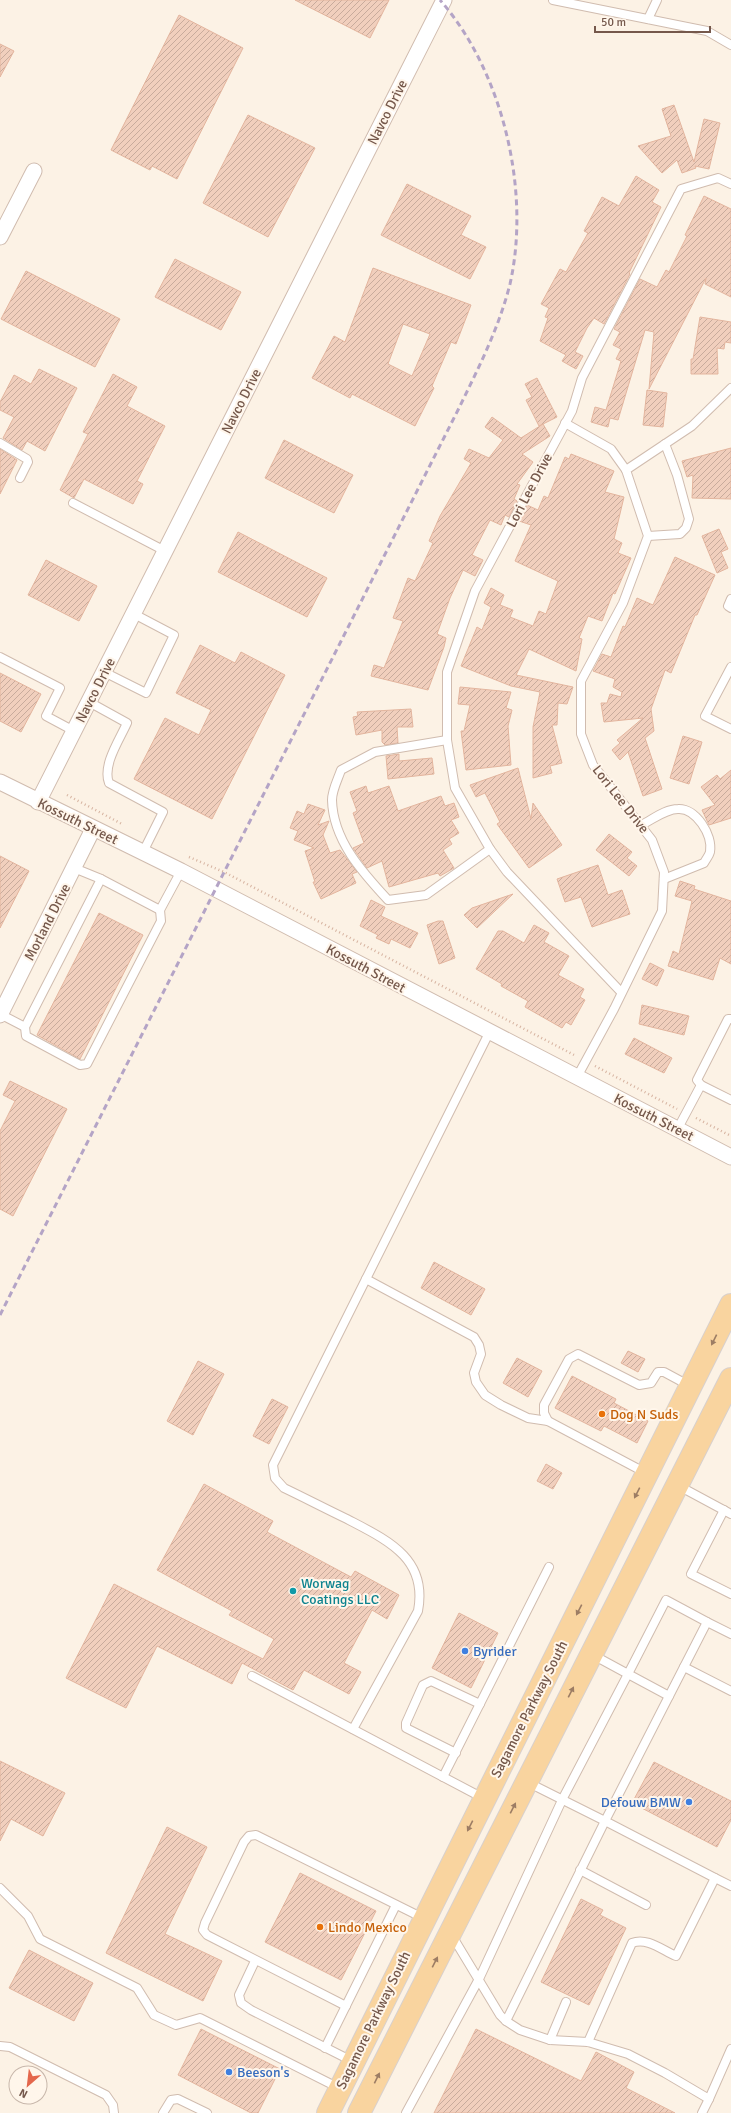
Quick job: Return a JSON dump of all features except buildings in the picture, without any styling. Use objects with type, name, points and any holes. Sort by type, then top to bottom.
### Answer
[{"type":"main road","name":"Sagamore Parkway South","points":[[328,2113],[423,1918],[731,1305]]},
{"type":"main road","name":"Sagamore Parkway South","points":[[360,2113],[526,1781],[731,1379]]},
{"type":"street","name":"Navco Drive","points":[[38,802],[444,0]]},
{"type":"street","points":[[0,237],[34,171]]},
{"type":"street","name":"Kossuth Street","points":[[0,782],[181,871],[489,1033],[577,1077],[677,1130],[731,1156]]},
{"type":"street","name":"Morland Drive","points":[[0,1015],[93,829]]},
{"type":"lane","points":[[553,0],[707,31],[731,45]]},
{"type":"lane","points":[[648,19],[658,0]]},
{"type":"lane","name":"Lori Lee Drive","points":[[621,992],[507,872],[490,849],[455,788],[447,740],[447,672],[475,591],[572,411],[582,378],[681,189],[718,178],[731,184]]},
{"type":"lane","points":[[626,470],[692,426],[731,388]]},
{"type":"lane","points":[[565,423],[611,449],[626,470],[648,536],[680,534],[686,528],[688,519],[677,475],[665,444]]},
{"type":"lane","points":[[0,443],[27,459],[28,462],[20,478]]},
{"type":"lane","points":[[73,503],[165,551]]},
{"type":"lane","name":"Lori Lee Drive","points":[[577,1077],[662,911],[664,872],[652,840],[593,765],[581,734],[581,681],[623,603],[648,536]]},
{"type":"lane","points":[[731,599],[728,606],[731,608]]},
{"type":"lane","points":[[104,672],[146,693],[174,635],[134,614]]},
{"type":"lane","points":[[0,657],[60,688],[46,716],[74,731]]},
{"type":"lane","points":[[731,667],[705,716],[731,729]]},
{"type":"lane","points":[[89,702],[127,722],[108,767],[106,775],[109,782],[163,812],[143,852]]},
{"type":"lane","points":[[447,740],[375,752],[341,770],[332,798],[337,829],[361,871],[388,900],[426,895],[490,849]]},
{"type":"lane","points":[[641,825],[667,812],[677,809],[688,810],[699,821],[709,838],[710,851],[704,863],[664,879]]},
{"type":"lane","points":[[74,868],[101,879],[160,910]]},
{"type":"lane","points":[[101,879],[25,1027],[26,1036],[80,1065],[88,1064],[161,921],[160,910],[181,871]]},
{"type":"lane","points":[[0,1015],[25,1027]]},
{"type":"lane","points":[[731,1019],[728,1019],[697,1080],[701,1085],[731,1100]]},
{"type":"lane","points":[[353,1729],[418,1611],[420,1598],[415,1570],[404,1554],[385,1539],[284,1488],[275,1478],[273,1466],[489,1033]]},
{"type":"lane","points":[[677,1130],[701,1085]]},
{"type":"lane","points":[[366,1279],[474,1337],[480,1345],[481,1354],[474,1373],[476,1382],[485,1395],[501,1405],[528,1418],[548,1421],[647,1474]]},
{"type":"lane","points":[[548,1421],[544,1413],[544,1405],[569,1359],[573,1355],[578,1354],[639,1385],[651,1383],[658,1372],[664,1372],[690,1386]]},
{"type":"lane","points":[[676,1485],[727,1512],[691,1574],[731,1594]]},
{"type":"lane","points":[[443,1777],[549,1567]]},
{"type":"lane","points":[[406,2113],[479,1979],[563,1798],[666,1600],[731,1634]]},
{"type":"lane","points":[[506,2021],[580,1870],[707,1622]]},
{"type":"lane","points":[[591,1653],[669,1696]]},
{"type":"lane","points":[[684,1667],[731,1691]]},
{"type":"lane","points":[[252,1676],[484,1799]]},
{"type":"lane","points":[[456,1753],[406,1728],[406,1723],[423,1684],[431,1681],[480,1704]]},
{"type":"lane","points":[[526,1781],[563,1798],[731,1886]]},
{"type":"lane","points":[[346,2006],[255,1961],[208,1935],[204,1930],[208,1916],[244,1842],[249,1836],[256,1835],[423,1918]]},
{"type":"lane","points":[[580,1870],[646,1905]]},
{"type":"lane","points":[[588,2042],[632,1943],[639,1940],[647,1942],[676,1956],[715,1878]]},
{"type":"lane","points":[[0,1888],[28,1916],[40,1939],[137,1988],[154,2015],[176,2025],[200,2018],[340,2088]]},
{"type":"lane","points":[[325,2048],[396,1905]]},
{"type":"lane","points":[[450,1932],[506,2021],[520,2030],[550,2040],[588,2042],[628,2054],[665,2073],[709,2099]]},
{"type":"lane","points":[[255,1961],[239,1995],[241,2003],[251,2010],[352,2061]]},
{"type":"lane","points":[[550,2040],[566,2002]]},
{"type":"lane","points":[[0,2046],[10,2047],[106,2095],[113,2105],[114,2113]]},
{"type":"lane","points":[[702,2113],[731,2049]]},
{"type":"lane","points":[[163,2113],[171,2100],[178,2098],[207,2113]]},
{"type":"path","points":[[68,795],[126,826]]},
{"type":"path","points":[[184,854],[224,872],[575,1056]]},
{"type":"path","points":[[600,1068],[731,1136]]},
{"type":"railway","points":[[0,1315],[458,410],[500,316],[510,284],[516,248],[517,211],[514,172],[506,134],[495,97],[480,62],[462,29],[440,0]]},
{"type":"place","name":"Dog N Suds","points":[[602,1414]]},
{"type":"place","name":"Worwag Coatings LLC","points":[[293,1591]]},
{"type":"place","name":"Byrider","points":[[465,1651]]},
{"type":"place","name":"Defouw BMW","points":[[689,1802]]},
{"type":"place","name":"Lindo Mexico","points":[[320,1927]]},
{"type":"place","name":"Beeson's","points":[[229,2072]]}]
